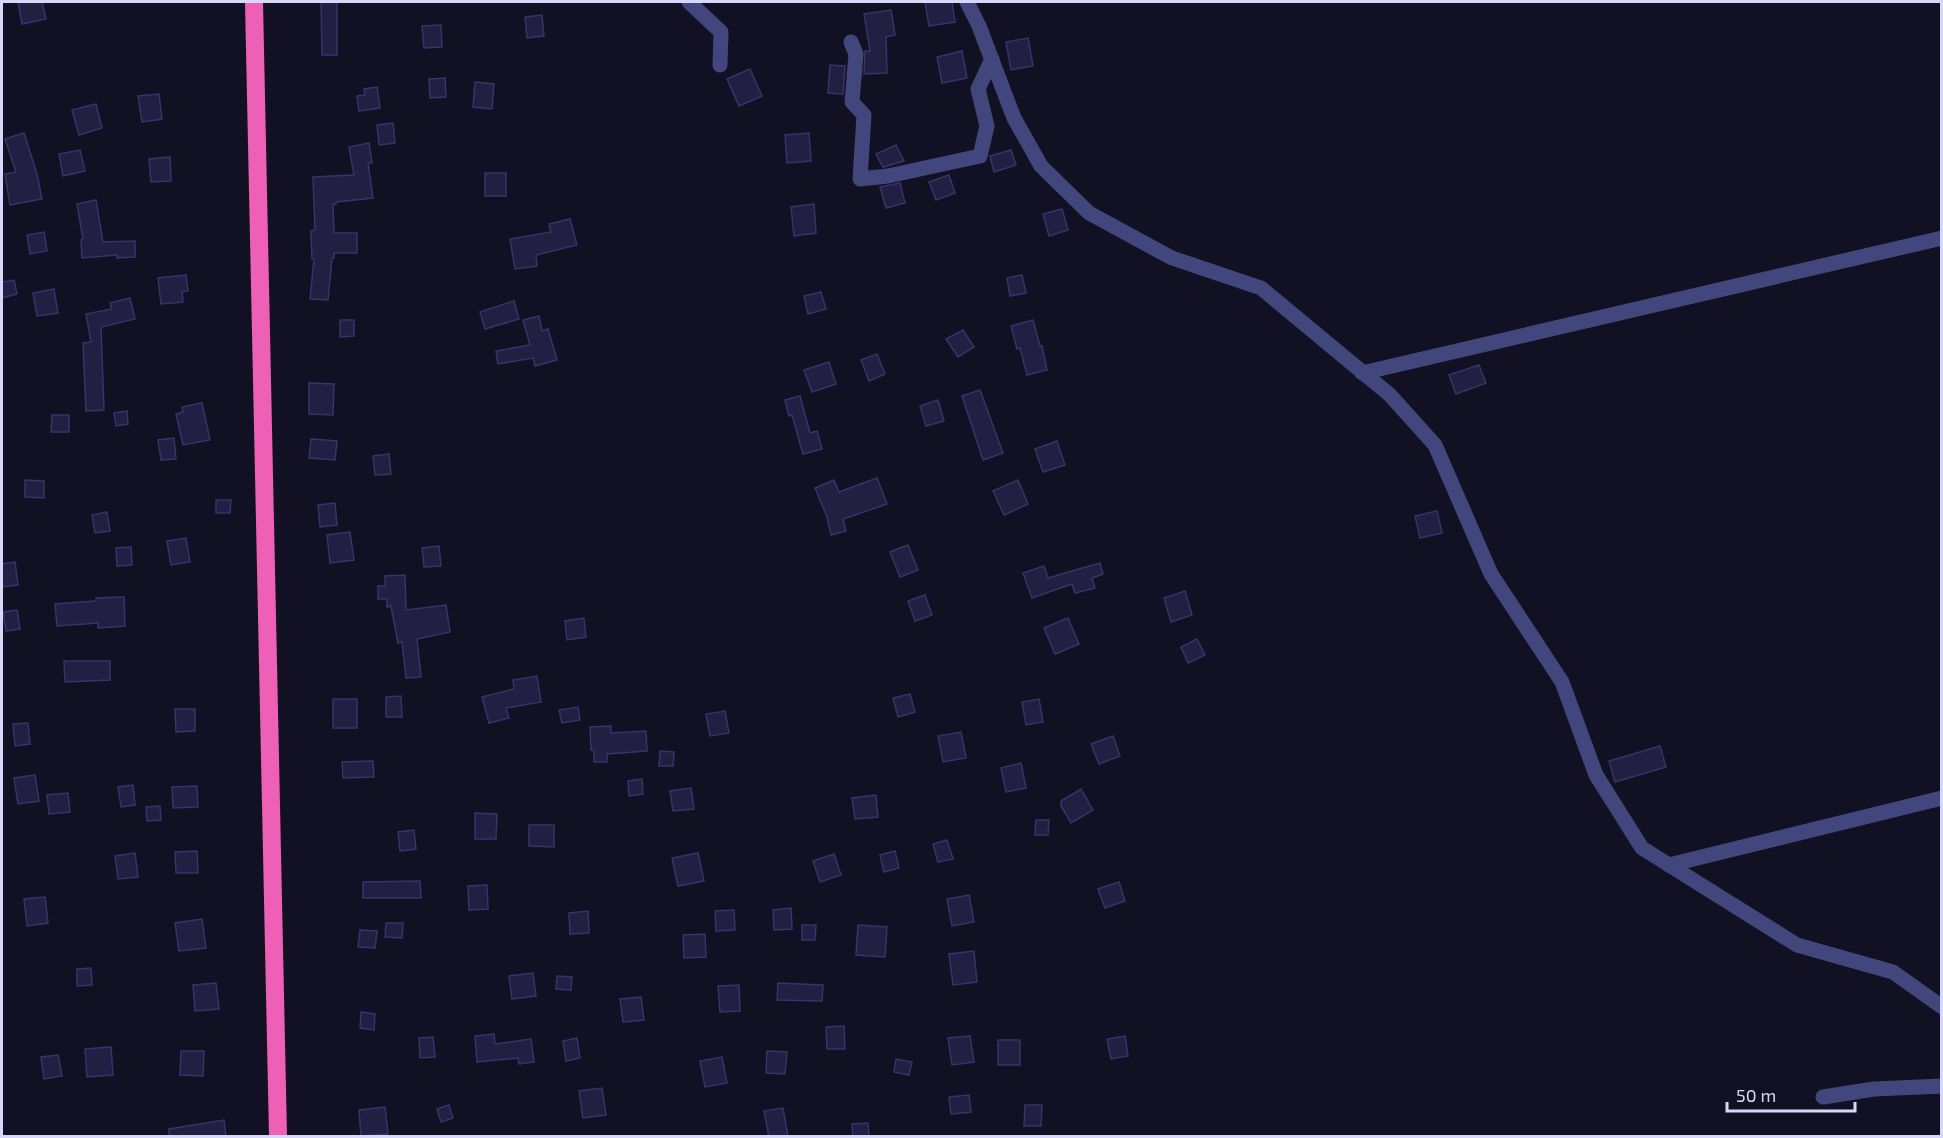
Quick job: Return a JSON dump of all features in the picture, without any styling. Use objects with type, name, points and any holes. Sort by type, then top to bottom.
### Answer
[{"type":"highway","points":[[254,2],[278,1137]]},
{"type":"street","points":[[689,2],[721,32],[720,65]]},
{"type":"street","points":[[967,2],[1014,118],[1041,166],[1089,213],[1172,258],[1261,288],[1390,395],[1435,446],[1491,574],[1562,682],[1596,775],[1642,848],[1797,945],[1893,972],[1941,1007]]},
{"type":"street","points":[[850,42],[856,54],[852,102],[864,115],[860,179],[888,176],[980,156],[987,126],[978,88],[992,59]]},
{"type":"street","points":[[1362,372],[1941,238]]},
{"type":"street","points":[[1669,865],[1941,798]]},
{"type":"street","points":[[1823,1097],[1874,1089],[1941,1086]]},
{"type":"building","points":[[18,2],[42,2],[46,19],[22,24]]},
{"type":"building","points":[[321,2],[337,2],[337,55],[322,55]]},
{"type":"building","points":[[925,2],[952,2],[955,22],[929,26]]},
{"type":"building","points":[[891,10],[895,35],[886,37],[887,73],[864,74],[865,51],[870,51],[864,14]]},
{"type":"building","points":[[542,15],[544,36],[527,38],[525,17]]},
{"type":"building","points":[[441,25],[442,47],[424,48],[422,26]]},
{"type":"building","points":[[1028,38],[1033,66],[1011,70],[1006,42]]},
{"type":"building","points":[[962,51],[967,78],[942,83],[937,57]]},
{"type":"building","points":[[830,65],[845,66],[843,94],[828,93]]},
{"type":"building","points":[[750,69],[762,96],[739,106],[727,79]]},
{"type":"building","points":[[445,78],[446,97],[430,98],[429,79]]},
{"type":"building","points":[[475,82],[494,84],[492,109],[473,107]]},
{"type":"building","points":[[377,87],[380,108],[359,111],[357,96],[365,95],[364,89]]},
{"type":"building","points":[[159,94],[162,119],[142,122],[138,96]]},
{"type":"building","points":[[96,104],[102,128],[79,135],[72,110]]},
{"type":"building","points":[[393,123],[395,143],[379,145],[377,125]]},
{"type":"building","points":[[24,133],[42,199],[10,205],[5,174],[16,172],[5,139]]},
{"type":"building","points":[[809,133],[811,161],[787,163],[785,135]]},
{"type":"building","points":[[369,143],[372,163],[368,163],[373,198],[333,204],[334,233],[357,233],[357,253],[334,253],[328,300],[310,299],[314,259],[312,259],[311,231],[315,230],[313,177],[354,175],[349,147]]},
{"type":"building","points":[[896,145],[904,161],[883,167],[876,154]]},
{"type":"building","points":[[80,150],[85,171],[63,176],[59,154]]},
{"type":"building","points":[[1011,150],[1016,165],[994,172],[990,156]]},
{"type":"building","points":[[170,157],[171,181],[151,182],[149,159]]},
{"type":"building","points":[[485,173],[506,173],[506,196],[485,196]]},
{"type":"building","points":[[949,175],[955,193],[936,200],[929,182]]},
{"type":"building","points":[[900,183],[905,203],[886,208],[880,187]]},
{"type":"building","points":[[96,200],[103,242],[135,241],[135,257],[117,258],[117,255],[82,258],[81,240],[83,239],[77,204]]},
{"type":"building","points":[[814,204],[816,233],[794,236],[791,207]]},
{"type":"building","points":[[1062,209],[1068,230],[1049,236],[1043,214]]},
{"type":"building","points":[[570,219],[577,245],[536,255],[537,266],[515,269],[510,239],[551,232],[549,224]]},
{"type":"building","points":[[44,232],[47,251],[30,254],[27,235]]},
{"type":"building","points":[[186,275],[188,291],[182,292],[183,302],[161,304],[158,278]]},
{"type":"building","points":[[1022,275],[1026,293],[1010,296],[1007,278]]},
{"type":"building","points":[[14,280],[17,294],[2,298],[2,282]]},
{"type":"building","points":[[54,289],[58,313],[37,316],[33,293]]},
{"type":"building","points":[[821,292],[826,309],[808,314],[804,296]]},
{"type":"building","points":[[130,298],[135,319],[101,327],[104,410],[86,411],[83,343],[91,342],[86,314],[112,309],[110,303]]},
{"type":"building","points":[[514,301],[519,319],[485,329],[480,312]]},
{"type":"building","points":[[539,316],[542,331],[548,329],[557,360],[535,366],[533,358],[498,364],[496,351],[530,345],[523,320]]},
{"type":"building","points":[[340,320],[354,320],[354,336],[340,337]]},
{"type":"building","points":[[1033,320],[1047,370],[1027,375],[1011,326]]},
{"type":"building","points":[[963,330],[974,347],[958,357],[946,339]]},
{"type":"building","points":[[877,354],[885,374],[869,381],[861,360]]},
{"type":"building","points":[[829,362],[836,384],[812,392],[804,370]]},
{"type":"building","points":[[1479,365],[1486,383],[1456,394],[1449,375]]},
{"type":"building","points":[[309,383],[334,384],[333,415],[309,414]]},
{"type":"building","points":[[980,390],[1003,453],[983,460],[962,396]]},
{"type":"building","points":[[800,396],[810,433],[817,431],[822,449],[803,454],[792,415],[789,416],[785,400]]},
{"type":"building","points":[[938,400],[944,421],[926,426],[920,406]]},
{"type":"building","points":[[202,403],[210,440],[183,445],[176,414],[183,412],[182,407]]},
{"type":"building","points":[[127,411],[128,424],[116,426],[114,413]]},
{"type":"building","points":[[52,415],[69,415],[69,432],[51,432]]},
{"type":"building","points":[[174,438],[176,459],[161,460],[158,440]]},
{"type":"building","points":[[311,439],[337,441],[335,460],[309,458]]},
{"type":"building","points":[[1057,441],[1065,465],[1043,472],[1035,449]]},
{"type":"building","points":[[389,454],[391,474],[375,475],[373,456]]},
{"type":"building","points":[[877,478],[887,504],[843,519],[846,531],[831,535],[827,517],[815,488],[834,480],[839,492]]},
{"type":"building","points":[[25,480],[44,481],[44,498],[25,497]]},
{"type":"building","points":[[1018,480],[1028,504],[1004,515],[993,491]]},
{"type":"building","points":[[216,500],[231,500],[230,513],[216,513]]},
{"type":"building","points":[[335,503],[337,525],[320,527],[318,505]]},
{"type":"building","points":[[1437,511],[1442,533],[1420,538],[1415,516]]},
{"type":"building","points":[[107,512],[110,531],[95,533],[92,515]]},
{"type":"building","points":[[350,532],[354,560],[330,563],[327,535]]},
{"type":"building","points":[[186,538],[190,562],[171,565],[167,541]]},
{"type":"building","points":[[908,545],[918,570],[900,577],[890,552]]},
{"type":"building","points":[[439,546],[441,566],[424,567],[422,548]]},
{"type":"building","points":[[131,547],[132,565],[117,566],[116,548]]},
{"type":"building","points":[[15,562],[18,585],[2,587],[2,564]]},
{"type":"building","points":[[1100,563],[1103,574],[1092,578],[1095,588],[1075,593],[1072,584],[1032,598],[1023,573],[1044,566],[1048,578]]},
{"type":"building","points":[[405,575],[406,610],[446,605],[450,632],[417,639],[421,677],[406,678],[402,642],[398,643],[391,606],[387,607],[387,599],[378,599],[378,586],[385,586],[385,576]]},
{"type":"building","points":[[1185,591],[1192,615],[1171,622],[1164,598]]},
{"type":"building","points":[[925,595],[932,615],[915,621],[908,601]]},
{"type":"building","points":[[124,597],[125,626],[98,628],[98,623],[57,626],[55,604],[96,601],[96,598]]},
{"type":"building","points":[[17,610],[20,629],[6,631],[3,612]]},
{"type":"building","points":[[584,618],[586,637],[567,640],[565,621]]},
{"type":"building","points":[[1068,618],[1079,644],[1055,654],[1044,628]]},
{"type":"building","points":[[1197,639],[1205,655],[1188,663],[1181,647]]},
{"type":"building","points":[[64,661],[110,661],[110,680],[65,682]]},
{"type":"building","points":[[537,676],[541,702],[506,708],[509,718],[489,723],[482,697],[514,689],[513,680]]},
{"type":"building","points":[[910,694],[915,712],[898,717],[893,698]]},
{"type":"building","points":[[401,696],[402,717],[386,717],[386,697]]},
{"type":"building","points":[[333,699],[357,699],[357,728],[333,728]]},
{"type":"building","points":[[1039,699],[1043,722],[1026,725],[1022,702]]},
{"type":"building","points":[[578,707],[580,720],[562,723],[559,710]]},
{"type":"building","points":[[175,709],[195,709],[195,731],[176,732]]},
{"type":"building","points":[[725,711],[729,733],[710,736],[706,714]]},
{"type":"building","points":[[28,723],[30,744],[15,746],[13,724]]},
{"type":"building","points":[[611,726],[611,733],[646,731],[647,751],[607,754],[607,762],[594,762],[590,727]]},
{"type":"building","points":[[961,732],[966,758],[943,762],[938,736]]},
{"type":"building","points":[[1113,736],[1120,756],[1099,764],[1091,744]]},
{"type":"building","points":[[1660,746],[1666,767],[1615,782],[1609,761]]},
{"type":"building","points":[[660,751],[674,752],[673,766],[659,766]]},
{"type":"building","points":[[373,761],[374,777],[343,778],[342,762]]},
{"type":"building","points":[[1021,763],[1026,788],[1006,792],[1001,768]]},
{"type":"building","points":[[35,775],[39,801],[18,804],[14,778]]},
{"type":"building","points":[[642,779],[643,794],[629,796],[628,781]]},
{"type":"building","points":[[133,785],[135,805],[121,807],[118,787]]},
{"type":"building","points":[[197,786],[198,807],[173,808],[172,787]]},
{"type":"building","points":[[691,788],[694,809],[673,811],[670,791]]},
{"type":"building","points":[[1081,789],[1093,810],[1071,823],[1061,806],[1061,801]]},
{"type":"building","points":[[68,793],[70,812],[49,814],[47,795]]},
{"type":"building","points":[[876,795],[878,817],[855,819],[852,798]]},
{"type":"building","points":[[160,806],[161,820],[147,821],[146,807]]},
{"type":"building","points":[[475,813],[497,814],[496,839],[475,839]]},
{"type":"building","points":[[1036,820],[1049,820],[1048,835],[1035,835]]},
{"type":"building","points":[[529,825],[554,825],[554,847],[529,846]]},
{"type":"building","points":[[414,830],[416,849],[400,851],[398,832]]},
{"type":"building","points":[[947,840],[953,859],[938,862],[933,844]]},
{"type":"building","points":[[197,851],[198,873],[176,873],[175,852]]},
{"type":"building","points":[[895,851],[899,868],[884,872],[880,855]]},
{"type":"building","points":[[135,853],[138,877],[118,879],[115,856]]},
{"type":"building","points":[[698,853],[704,881],[678,886],[672,858]]},
{"type":"building","points":[[834,854],[841,875],[820,882],[813,861]]},
{"type":"building","points":[[420,881],[421,898],[363,898],[363,882]]},
{"type":"building","points":[[1119,882],[1125,901],[1105,908],[1098,889]]},
{"type":"building","points":[[487,885],[488,909],[469,910],[468,886]]},
{"type":"building","points":[[969,895],[974,922],[952,926],[947,899]]},
{"type":"building","points":[[45,897],[48,923],[27,926],[24,899]]},
{"type":"building","points":[[791,908],[792,929],[774,930],[773,910]]},
{"type":"building","points":[[734,910],[735,930],[716,931],[715,911]]},
{"type":"building","points":[[588,911],[589,933],[570,934],[569,913]]},
{"type":"building","points":[[202,919],[206,948],[179,951],[175,923]]},
{"type":"building","points":[[386,923],[403,923],[402,938],[385,937]]},
{"type":"building","points":[[802,925],[816,925],[815,940],[802,940]]},
{"type":"building","points":[[858,925],[887,927],[885,957],[856,955]]},
{"type":"building","points":[[360,930],[377,931],[375,948],[358,947]]},
{"type":"building","points":[[705,934],[706,957],[684,958],[683,935]]},
{"type":"building","points":[[974,951],[977,982],[953,985],[949,954]]},
{"type":"building","points":[[91,968],[92,985],[77,986],[77,969]]},
{"type":"building","points":[[533,973],[536,996],[512,999],[509,976]]},
{"type":"building","points":[[557,976],[572,977],[571,990],[556,989]]},
{"type":"building","points":[[216,983],[219,1009],[195,1011],[193,985]]},
{"type":"building","points":[[778,983],[823,985],[822,1001],[777,1000]]},
{"type":"building","points":[[739,985],[740,1011],[720,1012],[718,986]]},
{"type":"building","points":[[641,997],[644,1020],[623,1022],[620,999]]},
{"type":"building","points":[[361,1012],[375,1014],[374,1030],[360,1028]]},
{"type":"building","points":[[844,1026],[845,1049],[827,1049],[826,1027]]},
{"type":"building","points":[[494,1034],[495,1044],[531,1039],[534,1062],[519,1064],[518,1058],[477,1062],[475,1036]]},
{"type":"building","points":[[970,1036],[974,1062],[952,1065],[948,1038]]},
{"type":"building","points":[[1125,1036],[1128,1056],[1111,1059],[1107,1039]]},
{"type":"building","points":[[433,1037],[435,1057],[420,1058],[419,1038]]},
{"type":"building","points":[[577,1038],[580,1058],[566,1061],[563,1041]]},
{"type":"building","points":[[998,1040],[1020,1040],[1020,1065],[998,1065]]},
{"type":"building","points":[[111,1047],[113,1075],[87,1077],[85,1049]]},
{"type":"building","points":[[181,1051],[204,1051],[203,1076],[180,1075]]},
{"type":"building","points":[[767,1051],[787,1052],[785,1074],[766,1073]]},
{"type":"building","points":[[58,1055],[62,1076],[44,1079],[41,1057]]},
{"type":"building","points":[[722,1057],[727,1083],[705,1087],[700,1061]]},
{"type":"building","points":[[896,1059],[912,1062],[909,1075],[894,1072]]},
{"type":"building","points":[[602,1088],[606,1115],[583,1118],[579,1091]]},
{"type":"building","points":[[969,1095],[971,1112],[951,1114],[949,1097]]},
{"type":"building","points":[[449,1105],[453,1118],[441,1122],[437,1109]]},
{"type":"building","points":[[1025,1105],[1042,1105],[1041,1126],[1024,1126]]},
{"type":"building","points":[[385,1107],[388,1134],[361,1136],[359,1110]]},
{"type":"building","points":[[783,1108],[788,1137],[769,1137],[764,1111]]},
{"type":"building","points":[[224,1120],[226,1137],[169,1137],[169,1129]]},
{"type":"building","points":[[868,1123],[869,1137],[853,1137],[852,1124]]}]
